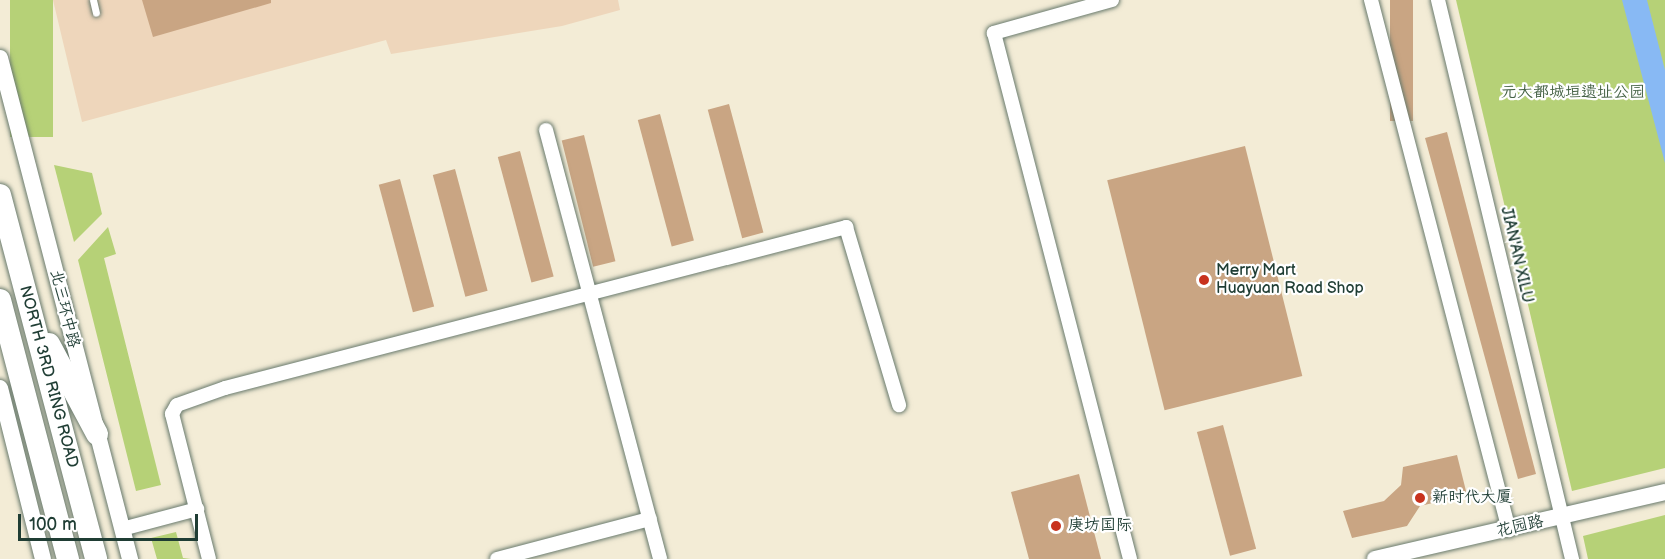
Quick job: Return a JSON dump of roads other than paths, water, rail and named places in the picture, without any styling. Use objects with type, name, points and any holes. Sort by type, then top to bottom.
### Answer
[{"type":"highway","name":"NORTH 3RD RING ROAD","points":[[0,195],[96,559]]},
{"type":"highway","name":"NORTH 3RD RING ROAD","points":[[0,300],[11,387],[60,532],[66,559]]},
{"type":"highway","points":[[30,308],[96,435]]},
{"type":"highway","points":[[0,343],[11,387]]},
{"type":"street","points":[[1112,0],[994,33],[1130,559]]},
{"type":"street","points":[[1371,0],[1509,530]]},
{"type":"street","name":"JIAN'AN XILU","points":[[1438,0],[1572,559]]},
{"type":"street","name":"北三环中路","points":[[0,58],[130,559]]},
{"type":"street","points":[[546,129],[660,559]]},
{"type":"street","points":[[209,559],[172,414],[177,405],[225,388],[846,228],[899,405]]},
{"type":"street","points":[[11,387],[43,559]]},
{"type":"street","name":"花园路","points":[[1375,559],[1418,554],[1665,492]]},
{"type":"street","points":[[122,529],[196,509]]},
{"type":"street","points":[[497,559],[650,519]]},
{"type":"lane","points":[[93,0],[96,13]]},
{"type":"water","points":[[1622,0],[1647,0],[1665,70],[1665,163]]},
{"type":"place","name":"Merry Mart Huayuan Road Shop","points":[[1204,280]]},
{"type":"place","name":"新时代大厦","points":[[1420,498]]},
{"type":"place","name":"庚坊国际","points":[[1056,526]]},
{"type":"park label","name":"元大都城垣遗址公园","points":[[1573,93]]}]
